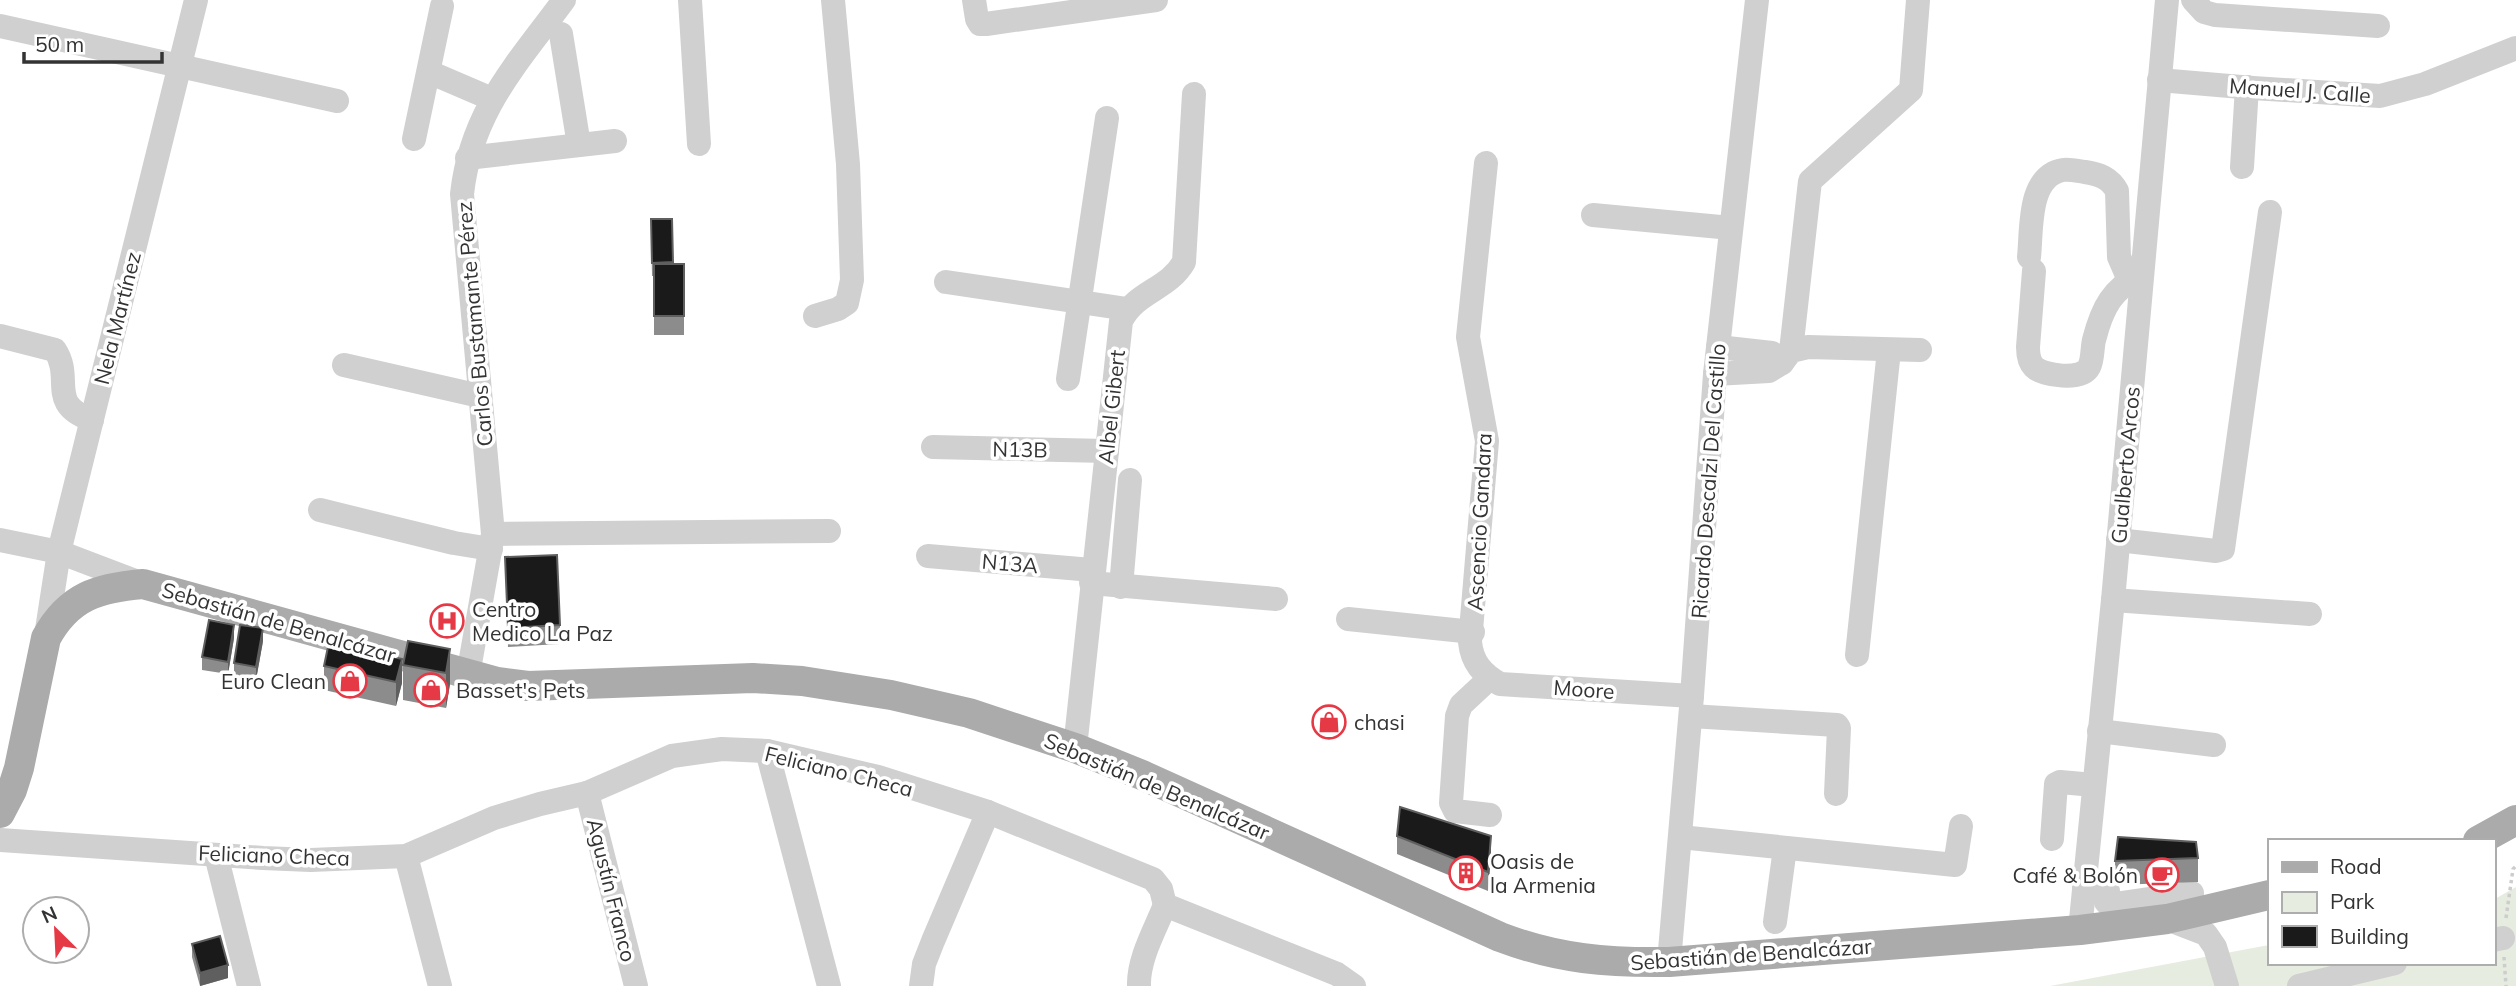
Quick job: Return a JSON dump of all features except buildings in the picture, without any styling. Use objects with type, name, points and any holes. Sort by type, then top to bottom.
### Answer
[{"type":"main road","name":"Sebastián de Benalcázar","points":[[143,584],[304,627],[468,676],[528,686],[741,678],[802,681],[891,695],[969,713],[1075,748],[1142,775],[1500,937],[1535,950],[1571,958],[1619,963],[1669,962],[2080,930],[2167,919],[2268,895]]},
{"type":"main road","name":"Nela Martínez","points":[[0,813],[12,790],[19,768],[46,638],[60,617],[86,596],[108,588],[143,584]]},
{"type":"main road","points":[[2482,839],[2516,820]]},
{"type":"street","name":"Nela Martínez","points":[[46,638],[59,552],[196,0]]},
{"type":"street","name":"Carlos Bustamante Pérez","points":[[468,676],[492,541],[462,194],[467,158],[492,99],[564,0]]},
{"type":"street","points":[[690,0],[699,144]]},
{"type":"street","points":[[815,316],[838,309],[847,303],[852,280],[848,164],[833,0]]},
{"type":"street","points":[[977,12],[1156,0]]},
{"type":"street","name":"Ricardo Descalzi Del Castillo","points":[[1669,962],[1715,374],[1756,0]]},
{"type":"street","points":[[1787,357],[1810,181],[1911,90],[1918,0]]},
{"type":"street","name":"Gualberto Arcos","points":[[2080,930],[2113,600],[2136,276],[2167,0]]},
{"type":"street","points":[[2193,0],[2204,12],[2215,15],[2378,26]]},
{"type":"street","points":[[414,139],[442,6]]},
{"type":"street","points":[[0,26],[337,101]]},
{"type":"street","points":[[561,34],[579,145]]},
{"type":"street","name":"Manuel J. Calle","points":[[2159,80],[2379,96],[2425,83],[2516,49]]},
{"type":"street","points":[[429,72],[492,99]]},
{"type":"street","points":[[2242,167],[2247,87]]},
{"type":"street","points":[[946,282],[1127,309],[1135,301],[1165,284],[1178,273],[1184,262],[1194,94]]},
{"type":"street","points":[[1068,379],[1107,118]]},
{"type":"street","points":[[467,158],[615,141]]},
{"type":"street","name":"Ascencio Gandara","points":[[1485,674],[1471,651],[1487,441],[1468,337],[1486,163]]},
{"type":"street","points":[[2063,170],[2092,173],[2112,182],[2117,191],[2119,257],[2136,276],[2115,292],[2106,306],[2096,333],[2089,368],[2083,374],[2067,376],[2040,372],[2032,366],[2028,347],[2036,195],[2051,175],[2063,170]]},
{"type":"street","points":[[2118,541],[2216,551],[2223,549],[2270,212]]},
{"type":"street","points":[[1593,215],[1731,228]]},
{"type":"street","name":"Albel Gibert","points":[[1075,748],[1121,321],[1127,309]]},
{"type":"street","points":[[0,336],[55,350],[61,360],[66,403],[82,417],[92,420]]},
{"type":"street","points":[[1718,347],[1787,357]]},
{"type":"street","points":[[1715,374],[1769,372],[1787,357],[1808,347],[1920,351]]},
{"type":"street","points":[[1857,655],[1889,350]]},
{"type":"street","points":[[344,365],[480,396]]},
{"type":"street","name":"N13B","points":[[933,447],[1107,451]]},
{"type":"street","points":[[1121,587],[1130,480]]},
{"type":"street","points":[[320,510],[454,543],[829,531]]},
{"type":"street","name":"Sebastián de Benalcázar","points":[[0,540],[59,552],[143,584]]},
{"type":"street","name":"N13A","points":[[928,556],[1092,577],[1121,587],[1276,599]]},
{"type":"street","points":[[2113,600],[2310,614]]},
{"type":"street","points":[[1348,618],[1473,632]]},
{"type":"street","points":[[1485,674],[1461,705],[1457,716],[1451,803],[1455,811],[1490,815]]},
{"type":"street","name":"Moore","points":[[1485,674],[1500,684],[1837,725],[1836,793]]},
{"type":"street","points":[[2099,731],[2214,745]]},
{"type":"street","name":"Feliciano Checa","points":[[0,840],[311,860],[406,856],[494,818],[587,793],[672,756],[722,749],[767,751],[878,777],[988,811],[1153,879],[1161,889],[1165,905]]},
{"type":"street","points":[[767,751],[829,986]]},
{"type":"street","points":[[2052,839],[2056,784],[2060,782],[2094,785]]},
{"type":"street","name":"Agustín Franco","points":[[587,793],[636,986]]},
{"type":"street","points":[[921,986],[924,964],[988,811]]},
{"type":"street","points":[[1680,837],[1955,865],[1961,826]]},
{"type":"street","points":[[1775,922],[1785,848]]},
{"type":"street","points":[[216,855],[249,986]]},
{"type":"street","points":[[406,856],[440,986]]},
{"type":"street","points":[[2084,888],[2108,891],[2106,902],[2109,905],[2192,894]]},
{"type":"street","points":[[1139,986],[1139,975],[1147,949],[1165,905],[1337,974],[1354,986]]},
{"type":"street","points":[[2167,919],[2206,934],[2215,947],[2227,986]]},
{"type":"street","points":[[2299,986],[2387,965]]},
{"type":"green space","points":[[2516,887],[2516,986],[2050,986],[2268,945],[2268,965],[2495,965],[2495,899]]},
{"type":"place","name":"Centro Medico La Paz","points":[[447,621]]},
{"type":"place","name":"Euro Clean","points":[[350,681]]},
{"type":"place","name":"Basset's Pets","points":[[431,690]]},
{"type":"place","name":"chasi","points":[[1329,722]]},
{"type":"place","name":"Oasis de la Armenia","points":[[1466,873]]},
{"type":"place","name":"Café & Bolón","points":[[2162,875]]}]
